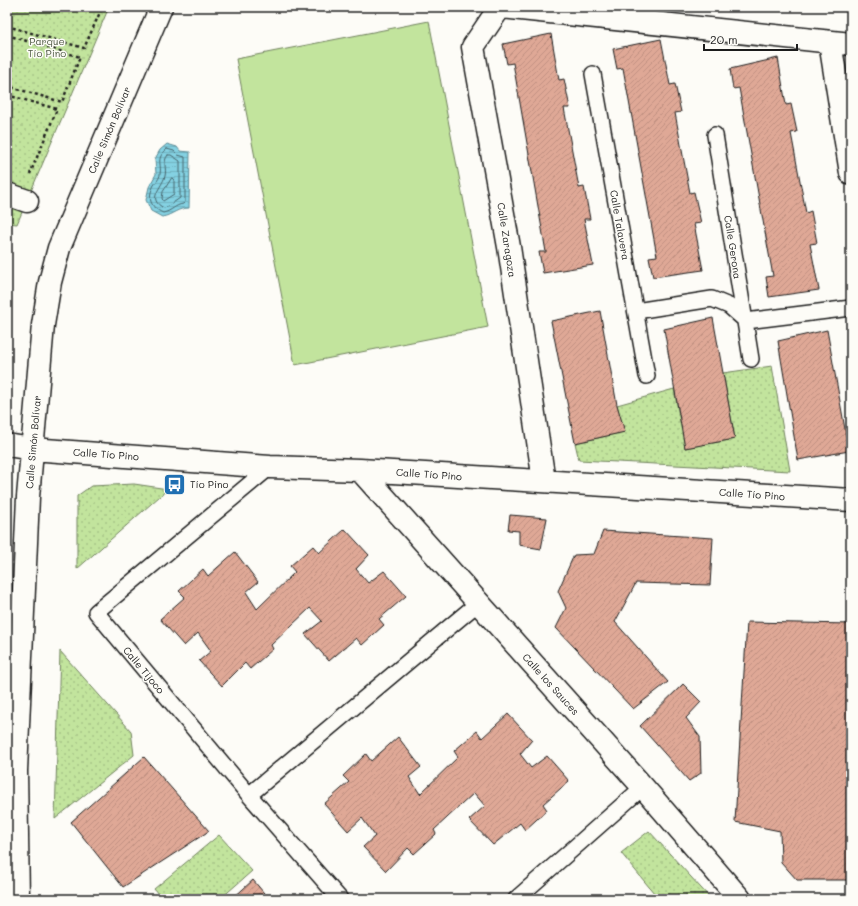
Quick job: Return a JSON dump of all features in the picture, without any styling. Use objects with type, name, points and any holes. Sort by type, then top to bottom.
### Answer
[{"type":"street","name":"Calle Simón Bolívar","points":[[18,899],[16,770],[28,497],[43,325],[50,282],[59,248],[161,7]]},
{"type":"street","points":[[501,7],[851,44]]},
{"type":"street","name":"Calle Zaragoza","points":[[501,7],[473,47],[509,247],[544,481]]},
{"type":"street","points":[[830,42],[851,173]]},
{"type":"street","name":"Calle Tío Pino","points":[[7,445],[32,449],[270,467],[360,470],[851,500]]},
{"type":"street","name":"Calle los Sauces","points":[[360,470],[643,787],[740,899]]},
{"type":"lane","name":"Calle Talavera","points":[[593,74],[647,376]]},
{"type":"lane","name":"Calle Gerona","points":[[715,135],[751,359]]},
{"type":"lane","points":[[636,311],[712,300],[729,306],[746,321],[851,308]]},
{"type":"lane","name":"Calle Tijoco","points":[[270,467],[96,612],[249,795],[340,899]]},
{"type":"lane","points":[[249,795],[478,603]]},
{"type":"lane","points":[[516,899],[643,787]]},
{"type":"path","points":[[7,26],[84,48],[102,8],[99,7]]},
{"type":"path","points":[[7,35],[80,57],[62,102],[7,86]]},
{"type":"path","points":[[7,95],[57,109],[18,198]]},
{"type":"green space","name":"Parque Tío Pino","points":[[7,7],[109,7],[17,224],[7,223]]},
{"type":"green space","points":[[429,21],[488,327],[295,365],[236,59]]},
{"type":"green space","points":[[772,366],[790,471],[579,460],[575,443],[624,432],[617,405],[674,389],[685,448],[735,439],[723,373]]},
{"type":"green space","points":[[134,484],[168,489],[77,569],[77,496],[91,486]]},
{"type":"green space","points":[[60,651],[131,731],[134,755],[55,819]]},
{"type":"green space","points":[[649,831],[711,899],[659,899],[621,853]]},
{"type":"green space","points":[[219,835],[252,871],[220,899],[162,899],[154,889]]},
{"type":"water","points":[[167,144],[177,147],[180,151],[190,152],[189,208],[181,209],[162,217],[151,211],[146,200],[149,187],[156,174],[155,159],[160,150]]},
{"type":"building","points":[[551,34],[559,80],[564,79],[570,108],[564,108],[579,188],[584,187],[590,219],[584,219],[593,265],[543,273],[539,252],[546,252],[513,63],[507,64],[503,44]]},
{"type":"building","points":[[661,39],[670,85],[675,84],[681,112],[675,113],[690,193],[694,192],[701,223],[694,224],[703,270],[653,277],[649,257],[657,256],[623,68],[617,69],[613,49]]},
{"type":"building","points":[[778,58],[786,105],[791,104],[797,132],[791,133],[806,213],[811,211],[817,243],[810,244],[819,290],[769,297],[766,277],[773,276],[739,88],[733,89],[730,69]]},
{"type":"building","points":[[600,311],[617,405],[625,432],[575,443],[551,321]]},
{"type":"building","points":[[713,318],[735,439],[685,448],[664,329]]},
{"type":"building","points":[[827,330],[849,451],[798,460],[778,341]]},
{"type":"building","points":[[510,515],[547,518],[541,549],[519,545],[519,531],[508,530]]},
{"type":"building","points":[[345,529],[369,555],[356,569],[368,583],[384,571],[406,596],[379,619],[384,625],[362,645],[356,638],[329,661],[305,634],[322,621],[310,608],[271,645],[273,649],[250,669],[245,663],[222,686],[199,661],[211,651],[198,633],[184,646],[160,619],[185,597],[179,591],[203,569],[208,576],[235,552],[258,582],[246,592],[257,609],[295,572],[290,566],[313,546],[319,553]]},
{"type":"building","points":[[603,531],[713,538],[710,585],[636,583],[615,622],[668,682],[633,709],[556,628],[566,608],[558,591],[574,555],[594,554]]},
{"type":"building","points":[[747,622],[851,624],[851,880],[797,880],[781,862],[780,831],[735,822]]},
{"type":"building","points":[[683,684],[701,702],[686,718],[700,737],[701,773],[689,781],[640,726]]},
{"type":"building","points":[[508,714],[532,740],[520,754],[531,768],[547,756],[569,781],[543,804],[547,810],[525,830],[520,823],[493,845],[469,820],[485,806],[474,793],[434,830],[436,834],[414,854],[408,848],[386,871],[363,847],[375,836],[362,818],[348,831],[324,804],[349,782],[343,776],[366,754],[371,761],[398,737],[421,767],[409,777],[420,794],[458,757],[454,751],[477,731],[482,738]]},
{"type":"building","points":[[144,757],[209,831],[123,887],[71,822]]},
{"type":"building","points":[[253,880],[269,899],[232,899]]},
{"type":"place","name":"Tío Pino","points":[[174,484]]}]
